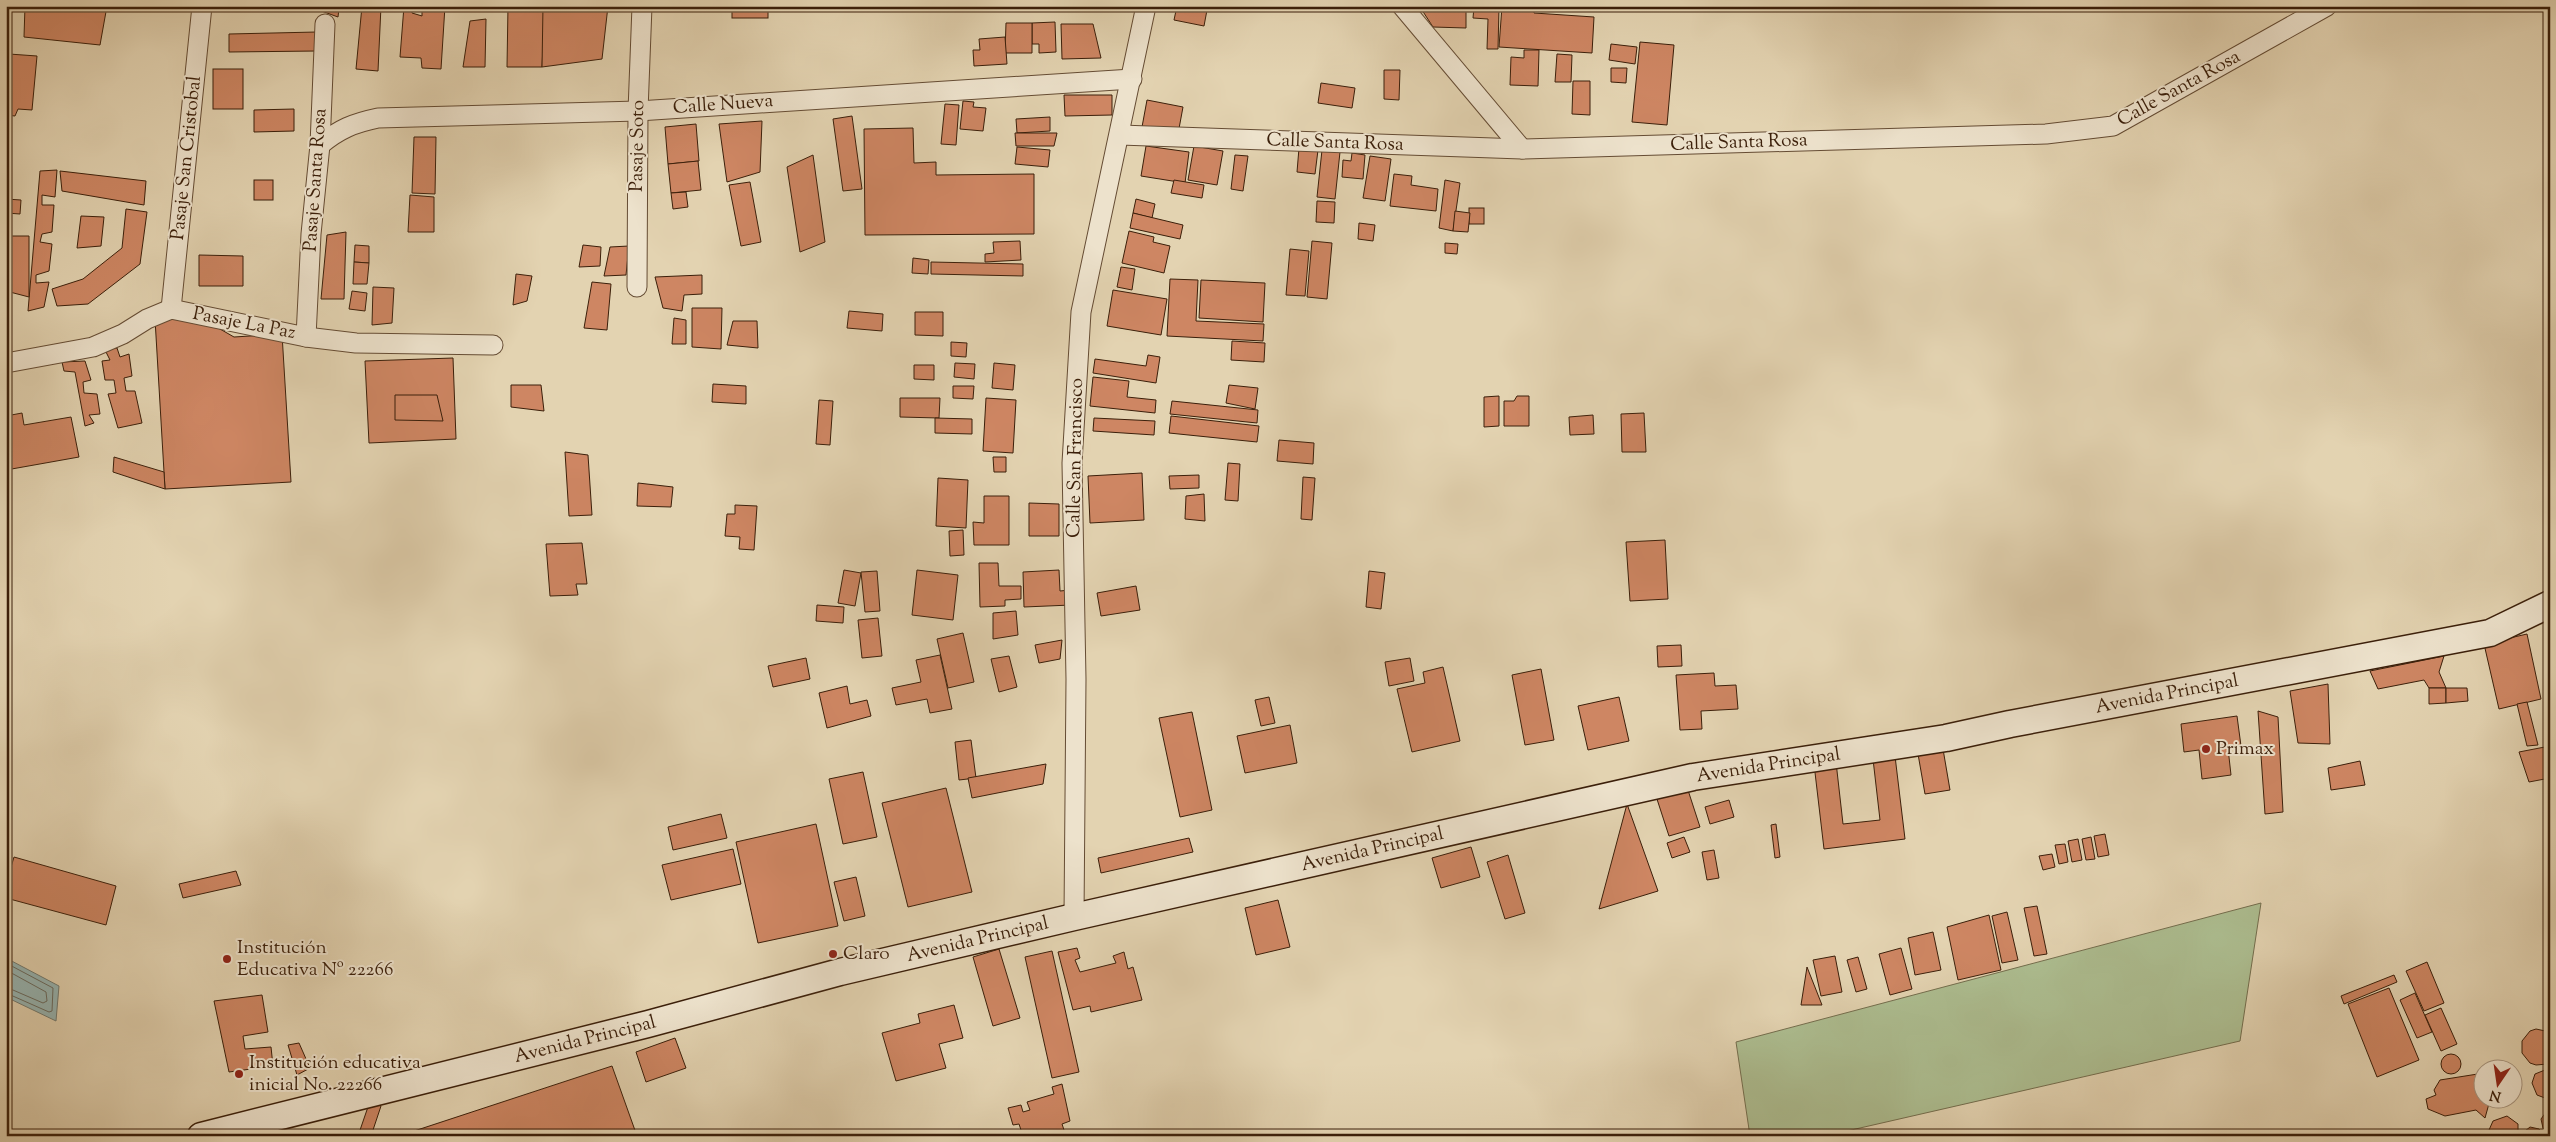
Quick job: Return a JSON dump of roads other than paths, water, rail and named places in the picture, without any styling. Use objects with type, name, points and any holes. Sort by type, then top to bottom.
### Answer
[{"type":"main road","name":"Avenida Principal","points":[[201,1136],[672,1018],[840,972],[1074,917],[1693,777],[1946,738],[2010,724],[2490,633],[2550,604]]},
{"type":"main road","points":[[2490,633],[2550,621]]},
{"type":"street","name":"Pasaje San Cristobal","points":[[171,309],[202,6]]},
{"type":"street","name":"Pasaje Soto","points":[[636,286],[638,110],[642,6]]},
{"type":"street","name":"Calle San Francisco","points":[[1074,917],[1076,679],[1072,463],[1081,312],[1146,6]]},
{"type":"street","points":[[1402,6],[1522,149]]},
{"type":"street","name":"Calle Santa Rosa","points":[[1120,135],[1522,149],[2046,134],[2113,126],[2327,6]]},
{"type":"street","name":"Pasaje Santa Rosa","points":[[306,337],[311,234],[320,145],[325,24]]},
{"type":"street","name":"Calle Nueva","points":[[320,145],[336,131],[354,123],[378,118],[638,110],[1132,78]]},
{"type":"street","name":"Pasaje La Paz","points":[[6,363],[93,347],[123,334],[147,319],[171,309],[306,337],[356,343],[493,345]]},
{"type":"water","points":[[6,958],[59,986],[56,1021],[6,997]]},
{"type":"place","name":"Primax","points":[[2206,749]]},
{"type":"place","name":"Claro","points":[[833,954]]},
{"type":"place","name":"Institución Educativa Nº 22266","points":[[227,959]]},
{"type":"place","name":"Institución educativa inicial No. 22266","points":[[239,1074]]}]
